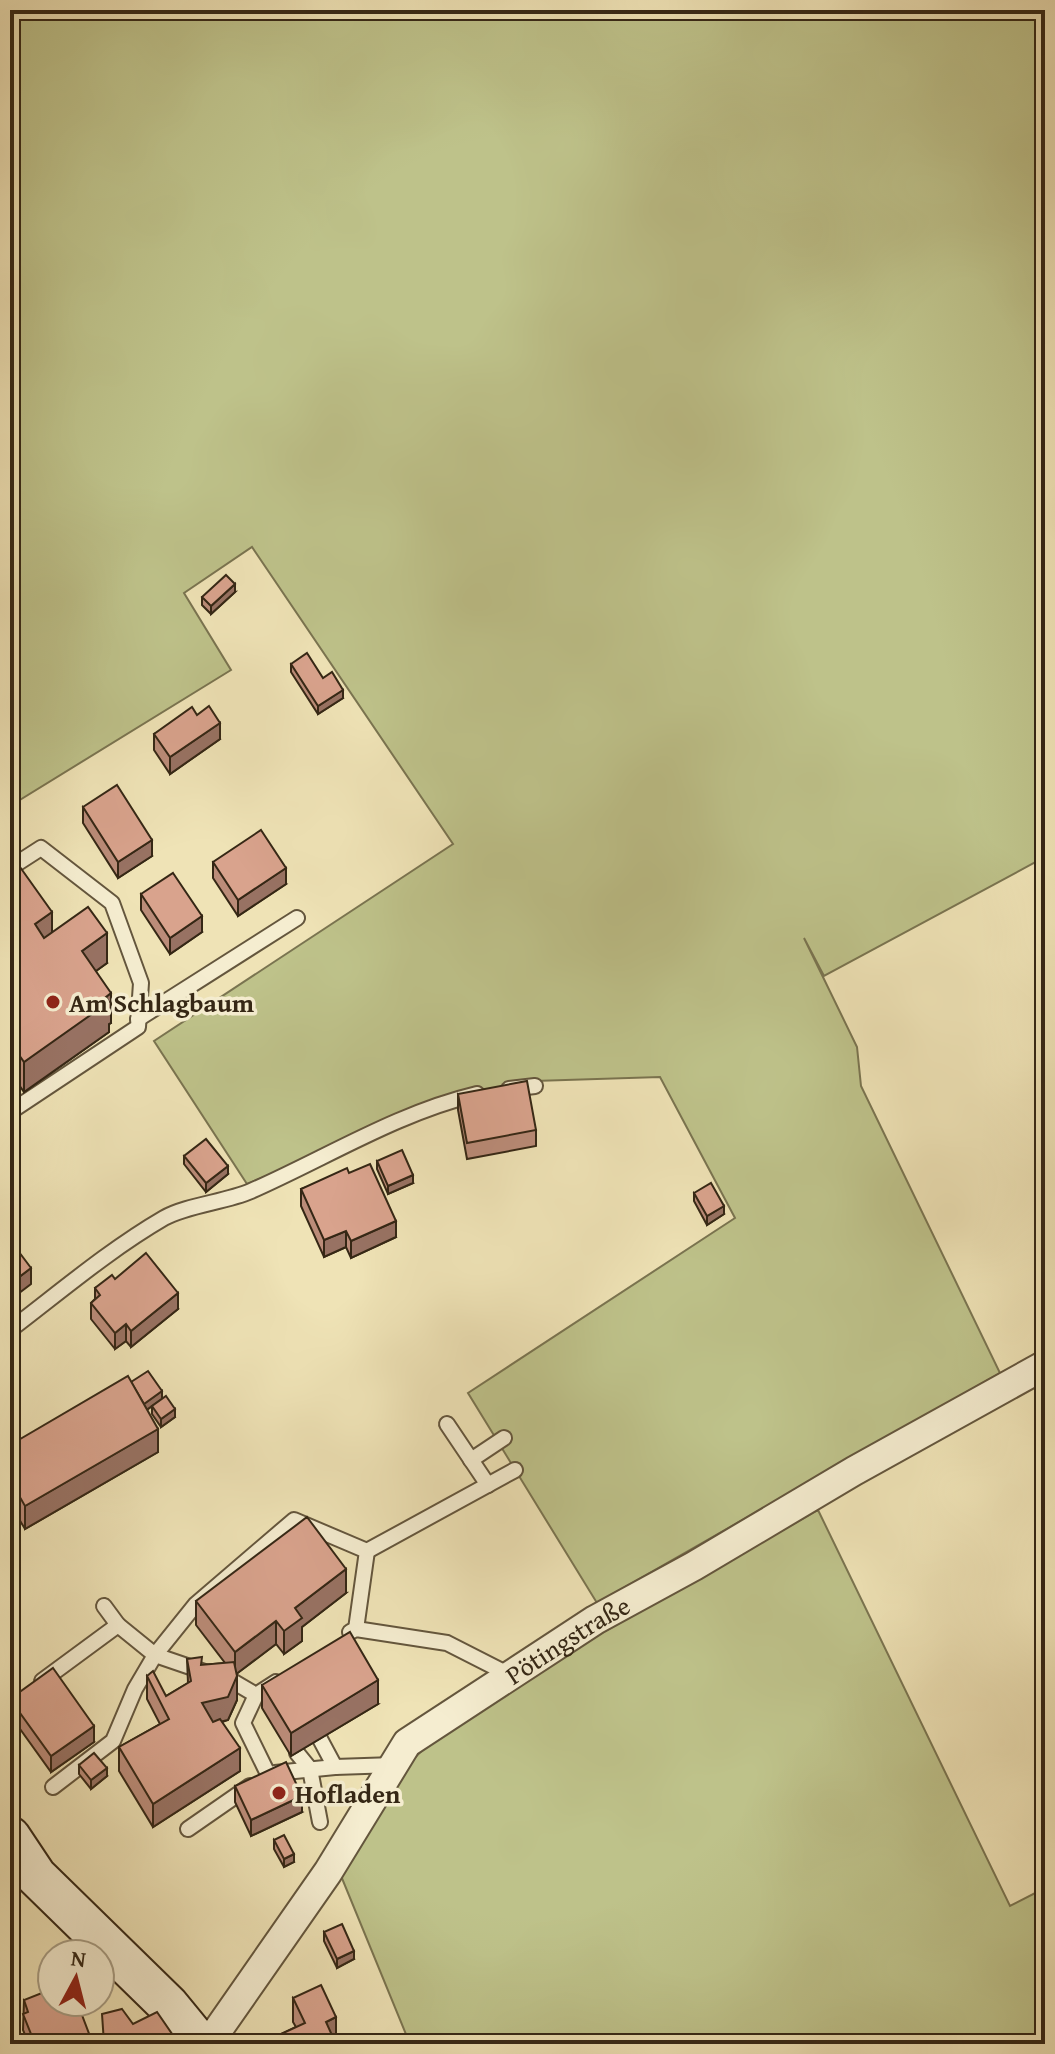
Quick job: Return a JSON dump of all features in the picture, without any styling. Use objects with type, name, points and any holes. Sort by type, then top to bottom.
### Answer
[{"type":"main road","points":[[10,1837],[36,1876],[168,2005],[200,2044]]},
{"type":"street","name":"Pötingstraße","points":[[208,2044],[328,1872],[407,1743],[595,1620],[1045,1365]]},
{"type":"lane","points":[[10,868],[41,848],[112,903],[141,983],[138,1027],[10,1112]]},
{"type":"lane","points":[[138,1019],[297,918]]},
{"type":"lane","points":[[10,1330],[110,1254],[167,1217],[248,1192],[382,1128],[451,1101],[490,1091],[535,1086]]},
{"type":"lane","points":[[447,1424],[488,1485]]},
{"type":"lane","points":[[471,1460],[504,1438]]},
{"type":"lane","points":[[510,1675],[447,1643],[350,1633],[367,1551],[515,1470]]},
{"type":"lane","points":[[53,1787],[113,1741],[135,1689],[155,1655],[196,1604],[294,1520],[367,1551]]},
{"type":"lane","points":[[104,1606],[118,1625],[155,1655],[234,1682],[256,1695]]},
{"type":"lane","points":[[34,1687],[118,1625]]},
{"type":"lane","points":[[268,1774],[243,1723],[256,1695],[294,1670]]},
{"type":"lane","points":[[320,1739],[335,1767]]},
{"type":"lane","points":[[297,1753],[310,1769],[320,1822]]},
{"type":"lane","points":[[188,1829],[268,1774],[394,1765]]},
{"type":"green space","points":[[10,10],[1045,10],[1045,857],[824,976],[804,938],[857,1047],[861,1086],[1000,1373],[597,1603],[468,1393],[735,1218],[660,1077],[534,1081],[448,1097],[247,1184],[154,1041],[453,844],[252,547],[184,593],[231,670],[10,806]]},
{"type":"green space","points":[[818,1510],[1010,1906],[1045,1888],[1045,2044],[410,2044],[339,1871],[399,1774],[435,1737],[521,1679]]},
{"type":"building","points":[[226,575],[235,584],[211,606],[202,597]]},
{"type":"building","points":[[307,653],[323,678],[332,672],[343,690],[318,706],[291,664]]},
{"type":"building","points":[[209,706],[220,723],[170,757],[154,734],[192,707],[197,715]]},
{"type":"building","points":[[117,785],[152,840],[118,862],[83,807]]},
{"type":"building","points":[[261,830],[286,868],[238,900],[213,862]]},
{"type":"building","name":"Am Schlagbaum","points":[[10,853],[52,912],[35,924],[44,938],[88,907],[107,933],[82,951],[111,993],[106,997],[109,1002],[24,1062],[10,1042]]},
{"type":"building","points":[[173,873],[202,916],[170,938],[141,894]]},
{"type":"building","points":[[527,1081],[536,1130],[467,1143],[458,1094]]},
{"type":"building","points":[[206,1139],[228,1166],[206,1183],[184,1156]]},
{"type":"building","points":[[402,1150],[413,1175],[388,1186],[377,1161]]},
{"type":"building","points":[[370,1164],[396,1221],[351,1241],[346,1231],[324,1240],[301,1189],[347,1168],[349,1173]]},
{"type":"building","points":[[711,1183],[724,1206],[707,1216],[694,1193]]},
{"type":"building","points":[[10,1240],[31,1268],[10,1284]]},
{"type":"building","points":[[146,1253],[178,1293],[131,1331],[126,1324],[115,1333],[91,1303],[100,1295],[95,1288],[112,1275],[115,1279]]},
{"type":"building","points":[[148,1371],[162,1391],[144,1404],[131,1382]]},
{"type":"building","points":[[128,1376],[158,1429],[25,1506],[10,1480],[10,1445]]},
{"type":"building","points":[[166,1396],[175,1409],[161,1419],[152,1406]]},
{"type":"building","points":[[307,1517],[346,1569],[295,1608],[302,1618],[284,1631],[276,1621],[235,1652],[196,1601]]},
{"type":"building","points":[[350,1632],[378,1680],[291,1733],[262,1685]]},
{"type":"building","points":[[202,1657],[201,1665],[234,1662],[237,1676],[228,1697],[202,1703],[213,1722],[220,1719],[240,1748],[153,1804],[119,1747],[169,1719],[147,1676],[153,1671],[166,1696],[191,1681],[187,1659]]},
{"type":"building","points":[[53,1668],[94,1726],[51,1756],[10,1699]]},
{"type":"building","points":[[94,1753],[107,1768],[91,1780],[79,1765]]},
{"type":"building","points":[[286,1762],[302,1796],[251,1820],[235,1786]]},
{"type":"building","points":[[284,1835],[294,1854],[284,1859],[274,1840]]},
{"type":"building","points":[[342,1924],[354,1951],[337,1959],[324,1932]]},
{"type":"building","points":[[321,1985],[336,2017],[326,2022],[336,2044],[267,2044],[266,2041],[305,2023],[293,1998]]},
{"type":"building","points":[[36,1995],[36,2018],[83,2018],[93,2044],[35,2044],[23,2014],[28,2012],[24,2000]]},
{"type":"building","points":[[122,2009],[133,2024],[157,2012],[179,2044],[118,2044],[114,2038],[104,2043],[102,2018],[116,2018],[116,2010]]},
{"type":"place","name":"Am Schlagbaum","points":[[53,1002]]},
{"type":"place","name":"Hofladen","points":[[279,1793]]}]
